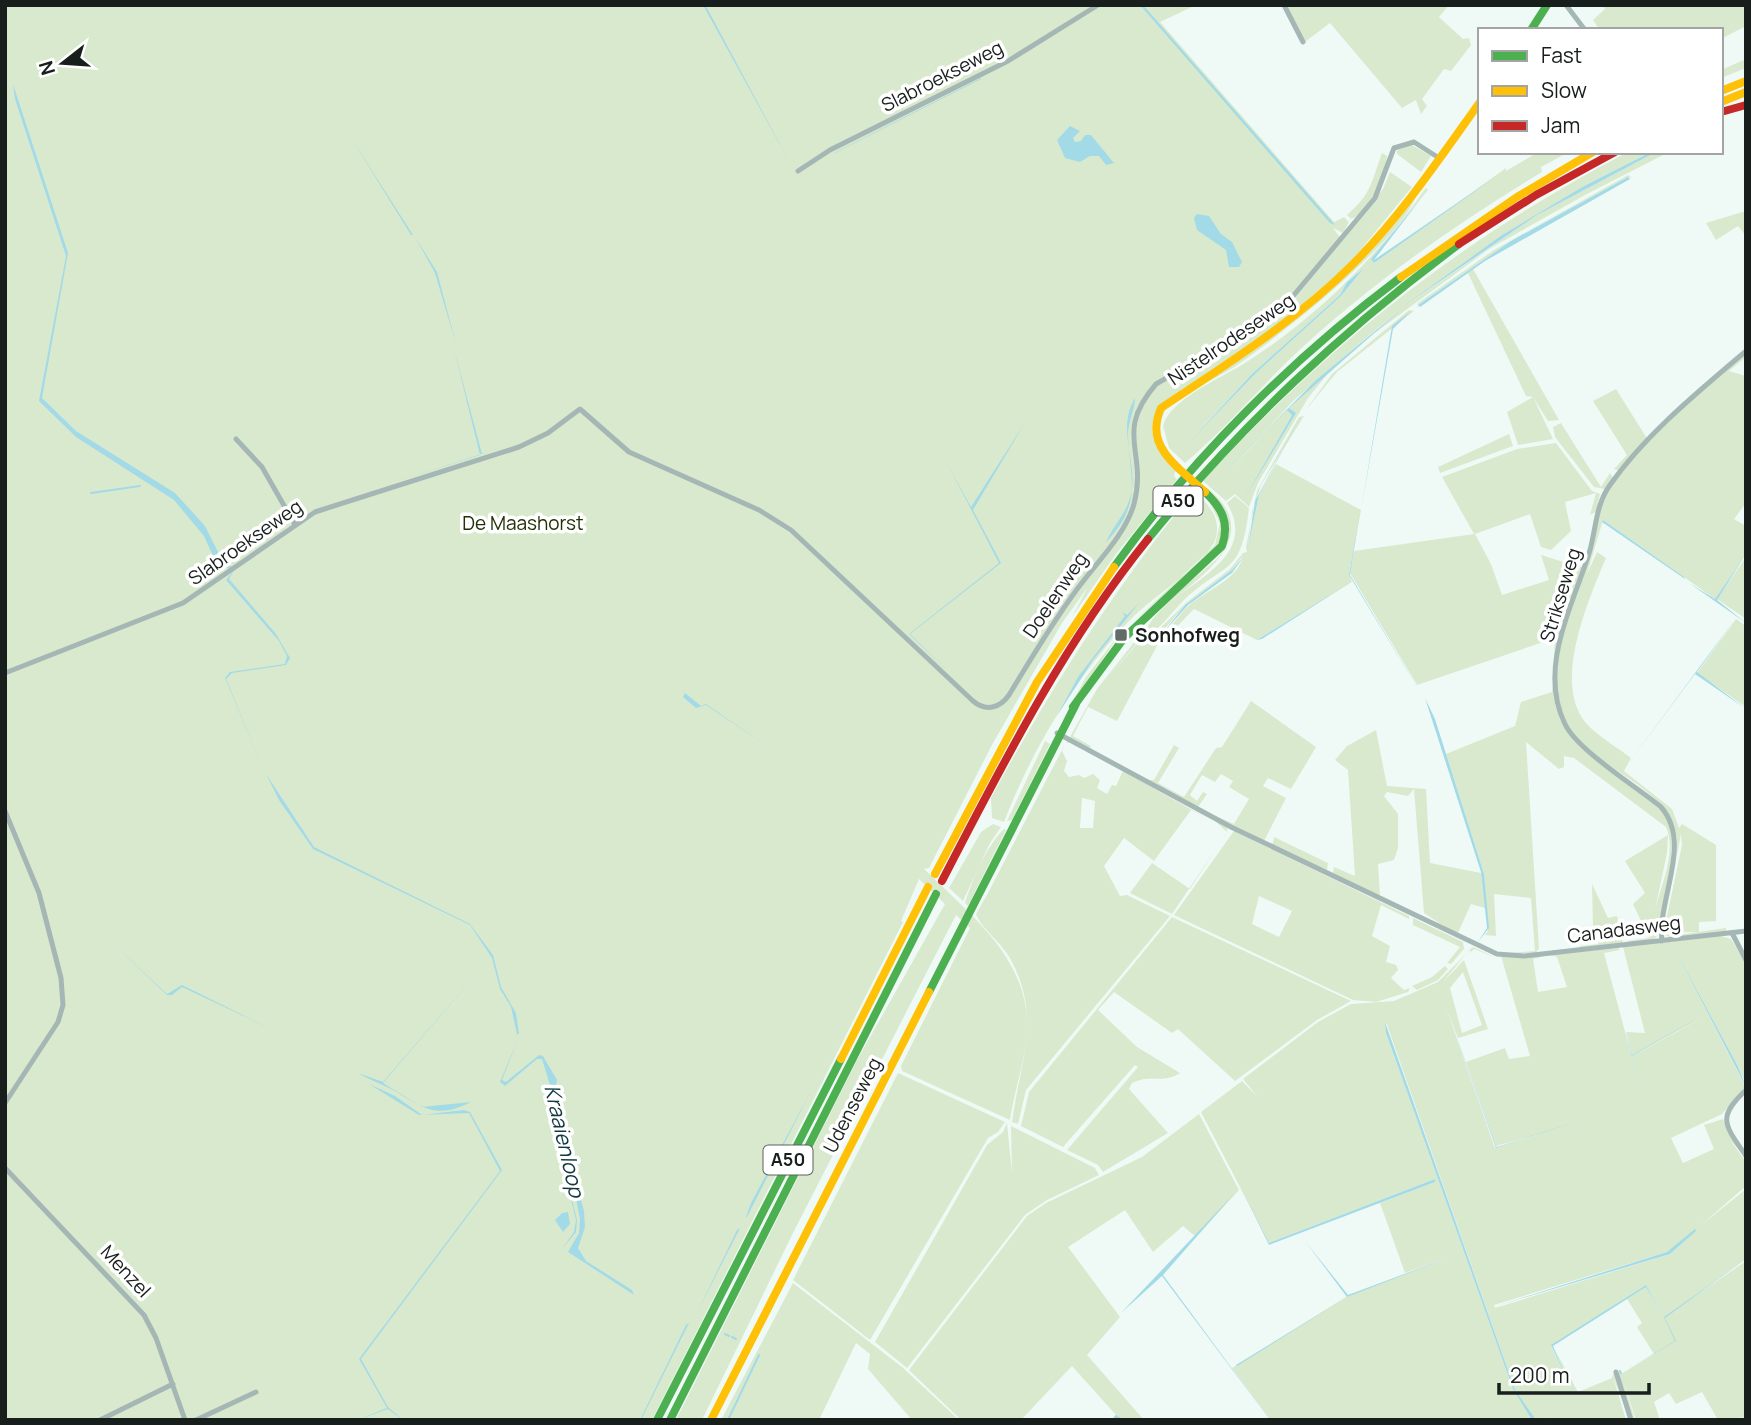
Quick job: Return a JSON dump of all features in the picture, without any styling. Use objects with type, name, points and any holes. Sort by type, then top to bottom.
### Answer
[{"type":"main road","points":[[1529,28],[1545,5]]},
{"type":"main road","points":[[1723,90],[1746,81]]},
{"type":"main road","points":[[1723,101],[1746,92]]},
{"type":"main road","name":"Nistelrodeseweg","points":[[1438,157],[1478,98]]},
{"type":"main road","points":[[1723,111],[1746,104]]},
{"type":"main road","name":"Nistelrodeseweg","points":[[965,916],[1076,704],[1124,638],[1222,546],[1227,532],[1225,516],[1205,492],[1178,468],[1157,442],[1154,426],[1161,408],[1233,361],[1307,306],[1352,265],[1410,198],[1478,105]]},
{"type":"main road","name":"A50","points":[[935,874],[1005,737],[1049,661],[1137,535],[1198,464],[1306,355],[1384,289],[1484,217],[1590,154]]},
{"type":"main road","name":"A50","points":[[942,881],[1056,670],[1160,522],[1207,469],[1310,365],[1418,275],[1507,214],[1612,154]]},
{"type":"main road","name":"A50","points":[[657,1420],[928,887]]},
{"type":"main road","name":"A50","points":[[670,1420],[936,894]]},
{"type":"main road","name":"Udenseweg","points":[[711,1420],[965,916]]},
{"type":"street","name":"Slabroekseweg","points":[[798,171],[830,150],[1008,61],[1098,5]]},
{"type":"street","points":[[1284,5],[1303,42]]},
{"type":"street","points":[[1566,5],[1583,28]]},
{"type":"street","name":"Doelenweg","points":[[580,409],[629,452],[758,510],[782,524],[973,701],[983,707],[994,707],[1005,700],[1075,591],[1130,514],[1138,475],[1133,424],[1140,402],[1156,384],[1278,314],[1375,198],[1394,148],[1414,142],[1438,157]]},
{"type":"street","name":"Strikseweg","points":[[1662,941],[1662,906],[1675,849],[1673,827],[1661,807],[1571,734],[1562,714],[1557,663],[1566,615],[1590,549],[1605,493],[1648,442],[1746,351]]},
{"type":"street","name":"Slabroekseweg","points":[[5,673],[174,607],[294,523],[328,507],[519,447],[548,433],[580,409]]},
{"type":"street","points":[[236,439],[262,467],[294,523]]},
{"type":"street","name":"Canadasweg","points":[[1059,734],[1231,827],[1470,943],[1506,956],[1534,956],[1746,931]]},
{"type":"street","points":[[5,811],[39,893],[61,978],[63,1001],[58,1022],[5,1103]]},
{"type":"street","points":[[1732,933],[1746,960]]},
{"type":"street","points":[[1746,1090],[1731,1104],[1726,1116],[1728,1129],[1746,1156]]},
{"type":"street","name":"Menzel","points":[[5,1168],[144,1315],[185,1420]]},
{"type":"street","points":[[1616,1372],[1631,1420]]},
{"type":"street","points":[[100,1420],[173,1384]]},
{"type":"street","points":[[196,1420],[256,1392]]},
{"type":"green space","name":"De Maashorst","points":[[5,5],[1196,5],[1160,22],[1334,222],[1344,217],[1349,222],[1343,233],[1333,228],[1342,240],[1383,189],[1390,172],[1412,187],[1349,264],[1281,323],[1159,405],[1152,424],[1152,433],[1158,449],[1175,471],[1174,476],[1177,479],[1116,554],[1072,617],[1088,587],[1062,623],[993,743],[929,868],[924,869],[962,905],[997,944],[1011,965],[1021,988],[1026,1013],[1026,1041],[1010,1120],[902,1071],[901,1066],[970,928],[956,915],[794,1231],[702,1420],[676,1420],[856,1062],[945,904],[919,879],[901,921],[903,922],[652,1420],[5,1420]]},
{"type":"green space","points":[[1285,5],[1449,5],[1439,17],[1463,39],[1469,38],[1471,45],[1451,71],[1444,69],[1422,99],[1427,106],[1421,114],[1416,100],[1402,108],[1330,23],[1305,42]]},
{"type":"green space","points":[[1601,5],[1746,5],[1746,26],[1723,38],[1723,28],[1599,28],[1593,20],[1605,9]]},
{"type":"green space","points":[[1746,59],[1746,68],[1723,77],[1723,69]]},
{"type":"green space","points":[[1412,145],[1431,156],[1421,172],[1397,154],[1397,150]]},
{"type":"green space","points":[[1382,153],[1387,156],[1376,192],[1365,209],[1351,219],[1347,215],[1366,194]]},
{"type":"green space","points":[[1535,154],[1565,154],[1541,167],[1542,172],[1450,231],[1362,296],[1291,358],[1185,463],[1169,448],[1163,426],[1175,407],[1198,390],[1245,363],[1321,306],[1387,238],[1426,188],[1428,190],[1371,259],[1374,263],[1506,168],[1506,171]],"holes":[[[1364,268],[1341,296],[1256,373],[1186,444],[1252,374],[1340,295],[1347,282]]]},
{"type":"green space","points":[[1624,154],[1647,154],[1584,186],[1502,235],[1405,306],[1537,215],[1652,154],[1665,154],[1489,249],[1372,335],[1340,363],[1402,307],[1294,400],[1224,476],[1287,409],[1292,414],[1289,408],[1329,372],[1308,398],[1258,483],[1249,507],[1235,494],[1226,501],[1203,481],[1251,431],[1349,339],[1400,297],[1509,221]],"holes":[[[1292,414],[1293,415],[1243,501]]]},
{"type":"green space","points":[[1628,175],[1632,178],[1628,177],[1511,241],[1419,304],[1417,309],[1418,303],[1494,250]]},
{"type":"green space","points":[[1418,191],[1408,211],[1390,234],[1338,286],[1254,353],[1166,409],[1160,432],[1179,464],[1172,458],[1162,444],[1158,429],[1163,413],[1168,405],[1251,352],[1306,311],[1366,254]]},
{"type":"green space","points":[[1746,211],[1746,236],[1738,226],[1716,240],[1706,223]]},
{"type":"green space","points":[[1473,269],[1559,420],[1548,421],[1533,397],[1526,396],[1468,273]]},
{"type":"green space","points":[[1409,310],[1414,311],[1337,372],[1305,411],[1332,374]]},
{"type":"green space","points":[[1746,353],[1746,357],[1729,371],[1746,376],[1746,503],[1734,519],[1746,526],[1746,554],[1715,599],[1603,520],[1587,574],[1597,552],[1606,558],[1584,615],[1573,659],[1572,680],[1574,699],[1585,722],[1631,758],[1624,771],[1672,809],[1679,828],[1682,824],[1716,845],[1716,921],[1699,922],[1699,932],[1726,928],[1726,932],[1671,938],[1664,934],[1663,929],[1670,936],[1698,932],[1669,932],[1667,916],[1682,845],[1681,834],[1674,871],[1677,840],[1672,821],[1661,805],[1646,791],[1592,753],[1577,739],[1566,723],[1556,681],[1562,637],[1590,553],[1605,494],[1624,468],[1656,433]]},
{"type":"green space","points":[[1616,389],[1648,440],[1619,471],[1614,469],[1627,455],[1593,401]]},
{"type":"green space","points":[[1533,397],[1553,439],[1518,445],[1507,412]]},
{"type":"green space","points":[[1304,416],[1261,485],[1254,506],[1257,491],[1299,417]]},
{"type":"green space","points":[[1561,423],[1601,487],[1610,473],[1613,478],[1605,489],[1594,487],[1555,437],[1553,427]]},
{"type":"green space","points":[[1509,434],[1513,446],[1440,473],[1438,467]]},
{"type":"green space","points":[[1556,443],[1592,491],[1600,494],[1596,512],[1590,515],[1596,493],[1565,502],[1571,531],[1551,550],[1541,547],[1530,514],[1475,534],[1491,564],[1502,595],[1549,580],[1541,555],[1576,566],[1577,563],[1582,568],[1561,631],[1556,691],[1569,733],[1663,812],[1672,841],[1671,856],[1659,934],[1653,940],[1628,943],[1649,938],[1633,904],[1645,893],[1625,861],[1668,835],[1655,910],[1669,857],[1669,836],[1666,827],[1574,758],[1564,756],[1564,767],[1559,769],[1526,742],[1539,948],[1536,953],[1508,953],[1535,951],[1531,898],[1494,894],[1496,936],[1485,935],[1488,931],[1484,874],[1446,754],[1515,726],[1521,702],[1552,692],[1555,638],[1417,685],[1350,573],[1354,551],[1474,534],[1442,477],[1517,449]]},
{"type":"green space","points":[[1276,464],[1361,510],[1349,574],[1352,582],[1257,640],[1194,609],[1164,640],[1155,633],[1187,602],[1230,569],[1243,553],[1247,552],[1259,495]],"holes":[[[1243,556],[1240,565],[1227,579],[1185,609],[1171,626],[1162,632],[1185,605],[1232,570]]]},
{"type":"green space","points":[[1194,491],[1214,514],[1217,528],[1214,543],[1198,562],[1131,619],[1092,664],[1042,740],[1004,822],[992,818],[991,798],[1060,678],[1137,564]]},
{"type":"green space","points":[[1213,493],[1228,513],[1231,532],[1225,549],[1212,566],[1195,582],[1143,626],[1143,622],[1217,559],[1223,550],[1227,541],[1228,525]]},
{"type":"green space","points":[[1235,496],[1249,508],[1246,530],[1236,557],[1183,601],[1157,629],[1147,629],[1157,614],[1223,559],[1233,543],[1235,525],[1227,503]]},
{"type":"green space","points":[[1208,499],[1219,513],[1223,526],[1215,550],[1133,622],[1215,545],[1220,523]]},
{"type":"green space","points":[[1746,557],[1746,619],[1717,599]]},
{"type":"green space","points":[[1736,619],[1746,626],[1746,707],[1697,673]]},
{"type":"green space","points":[[1143,631],[1159,641],[1144,635],[1104,682],[1144,636],[1158,644],[1117,721],[1088,707],[1073,736],[1091,746],[1090,748],[1070,737],[1097,689]]},
{"type":"green space","points":[[1118,636],[1062,721],[1086,677]]},
{"type":"green space","points":[[1251,701],[1316,747],[1291,789],[1268,778],[1263,786],[1286,798],[1264,841],[1202,810],[1234,824],[1249,799],[1229,787],[1233,781],[1221,774],[1215,782],[1202,775],[1190,795],[1197,801],[1203,792],[1207,794],[1198,807],[1148,780],[1154,780],[1174,745],[1179,748],[1158,783],[1184,797],[1216,748],[1222,747]]},
{"type":"green space","points":[[1376,730],[1387,786],[1426,789],[1430,863],[1481,873],[1485,908],[1471,904],[1457,935],[1424,913],[1414,789],[1408,796],[1387,792],[1384,796],[1398,814],[1398,848],[1394,860],[1378,864],[1380,896],[1333,873],[1334,867],[1355,876],[1348,770],[1335,760],[1347,746]]},
{"type":"green space","points":[[1045,741],[1050,744],[1012,820],[1007,821]]},
{"type":"green space","points":[[1065,744],[1062,751],[1067,761],[1064,771],[1069,777],[1079,775],[1084,778],[1093,774],[1100,780],[1097,788],[1107,794],[1112,785],[1116,786],[1123,771],[1208,819],[1191,810],[1154,861],[1124,838],[1104,866],[1120,896],[1127,895],[1170,916],[1026,1090],[1018,1124],[1012,1122],[1026,1040],[1025,1001],[1011,960],[976,914]],"holes":[[[1082,798],[1095,801],[1093,828],[1080,828]]]},
{"type":"green space","points":[[993,824],[1001,827],[990,843],[963,901],[949,888],[981,832]]},
{"type":"green space","points":[[1004,829],[1006,830],[968,906],[965,903],[981,863]]},
{"type":"green space","points":[[1234,831],[1409,916],[1409,919],[1381,905],[1372,936],[1390,946],[1386,962],[1396,965],[1398,970],[1391,978],[1404,990],[1410,988],[1408,992],[1376,1002],[1353,1000],[1174,915]],"holes":[[[1259,896],[1292,911],[1279,937],[1252,924]]]},
{"type":"green space","points":[[1274,837],[1328,863],[1327,870],[1269,844],[1273,843]]},
{"type":"green space","points":[[1218,846],[1190,889],[1189,888]]},
{"type":"green space","points":[[1152,863],[1189,888],[1172,914],[1130,893]]},
{"type":"green space","points":[[1674,871],[1663,929],[1663,913]]},
{"type":"green space","points":[[1592,884],[1608,918],[1617,916],[1623,944],[1581,949],[1580,946],[1599,944],[1593,928]]},
{"type":"green space","points":[[1172,917],[1351,1001],[1317,1020],[1235,1081],[1178,1029],[1172,1033],[1114,992],[1098,1010],[1137,1047],[1180,1073],[1168,1078],[1144,1079],[1132,1083],[1129,1089],[1168,1133],[1103,1172],[1098,1165],[1067,1150],[1138,1067],[1135,1065],[1063,1147],[1021,1126],[1029,1092]]},
{"type":"green space","points":[[1413,918],[1463,942],[1464,949],[1451,964],[1447,963],[1460,947],[1413,925]]},
{"type":"green space","points":[[1721,936],[1731,939],[1746,964],[1746,1083],[1672,944],[1746,1088],[1722,1114],[1671,1138],[1683,1163],[1714,1149],[1704,1125],[1723,1119],[1728,1133],[1746,1158],[1730,1140],[1746,1162],[1746,1186],[1700,1226],[1746,1189],[1746,1259],[1663,1318],[1746,1261],[1746,1417],[1718,1420],[1702,1392],[1676,1404],[1669,1393],[1654,1402],[1660,1420],[1636,1420],[1623,1380],[1635,1420],[1632,1420],[1618,1374],[1620,1369],[1621,1374],[1654,1354],[1637,1327],[1642,1323],[1627,1299],[1646,1287],[1662,1314],[1646,1285],[1551,1346],[1572,1391],[1555,1350],[1578,1392],[1612,1378],[1614,1372],[1630,1420],[1613,1377],[1626,1420],[1551,1420],[1549,1417],[1548,1420],[1536,1420],[1531,1414],[1532,1420],[1270,1420],[1232,1368],[1346,1297],[1463,1252],[1405,1273],[1380,1203],[1435,1182],[1435,1179],[1269,1243],[1201,1112],[1242,1081],[1257,1096],[1243,1079],[1318,1022],[1351,1004],[1394,1001],[1438,982],[1466,954],[1443,982],[1464,960],[1488,1029],[1458,1038],[1445,1005],[1495,1148],[1540,1134],[1496,1146],[1466,1062],[1505,1048],[1509,1059],[1530,1056],[1501,956],[1545,956],[1533,959],[1538,992],[1567,987],[1557,957],[1550,955],[1618,948],[1620,950],[1604,953],[1643,1099],[1632,1056],[1706,1016],[1632,1055],[1626,1032],[1645,1033],[1623,947]],"holes":[[[1463,972],[1482,1025],[1462,1033],[1450,988]],[[1386,1022],[1515,1390],[1528,1413],[1513,1389],[1386,1033]],[[1696,1230],[1670,1254],[1495,1308],[1494,1305],[1667,1252]]]},
{"type":"green space","points":[[1445,966],[1448,969],[1438,980],[1417,990],[1412,986],[1432,977]]},
{"type":"green space","points":[[898,1073],[1005,1122],[998,1132],[988,1138],[870,1340],[793,1280]]},
{"type":"green space","points":[[1199,1114],[1239,1190],[1196,1237],[1183,1226],[1153,1252],[1125,1210],[1068,1247],[1120,1317],[1087,1355],[1144,1420],[1112,1420],[1116,1415],[1072,1366],[1021,1420],[961,1420],[909,1370],[1027,1216],[1046,1203],[1142,1157]]},
{"type":"green space","points":[[1007,1123],[1012,1174],[1011,1126],[1095,1168],[1099,1175],[1047,1200],[1025,1215],[907,1368],[875,1342],[987,1145],[1003,1132]]},
{"type":"green space","points":[[793,1283],[902,1367],[959,1420],[912,1420],[868,1369],[870,1354],[856,1343],[819,1420],[721,1420]]},
{"type":"water","points":[[703,5],[707,8],[790,163]]},
{"type":"water","points":[[1140,5],[1143,5],[1335,225],[1330,223]]},
{"type":"water","points":[[981,78],[835,153],[834,153]]},
{"type":"water","points":[[13,84],[68,253],[42,398],[76,431],[175,493],[205,526],[219,554],[232,567],[229,569],[214,558],[204,536],[174,500],[76,437],[39,401],[66,256],[15,99]]},
{"type":"water","points":[[1070,126],[1080,131],[1073,138],[1075,142],[1081,141],[1085,135],[1091,135],[1114,163],[1106,165],[1099,156],[1090,156],[1080,162],[1065,158],[1057,140]]},
{"type":"water","points":[[351,138],[413,235],[411,235]]},
{"type":"water","points":[[1647,154],[1652,154],[1537,215],[1404,306],[1502,235],[1584,186]]},
{"type":"water","points":[[1498,175],[1374,263],[1371,259],[1420,200],[1374,260]]},
{"type":"water","points":[[1628,177],[1630,179],[1485,261],[1420,307],[1418,305],[1511,241]]},
{"type":"water","points":[[1197,214],[1209,216],[1221,234],[1232,242],[1242,262],[1239,267],[1229,267],[1226,250],[1197,230],[1194,218]]},
{"type":"water","points":[[415,237],[437,272],[456,344],[435,273]]},
{"type":"water","points":[[1364,268],[1341,296],[1256,373],[1186,445],[1252,374],[1340,295],[1347,282]]},
{"type":"water","points":[[1404,307],[1289,408],[1296,413],[1243,501],[1292,415],[1287,410],[1221,476],[1315,381]]},
{"type":"water","points":[[1411,311],[1393,329],[1361,510],[1392,326]]},
{"type":"water","points":[[454,349],[482,454],[480,455]]},
{"type":"water","points":[[1135,398],[1128,430],[1129,449],[1127,422]]},
{"type":"water","points":[[1300,418],[1259,495],[1248,547],[1255,501]]},
{"type":"water","points":[[1026,421],[973,510],[1001,563],[910,634],[951,674],[909,634],[999,563],[947,463],[971,507]]},
{"type":"water","points":[[1132,489],[1125,516],[1106,542],[1126,507]]},
{"type":"water","points":[[1360,512],[1350,575],[1421,694],[1349,575]]},
{"type":"water","points":[[1603,520],[1684,577],[1685,579],[1602,522]]},
{"type":"water","points":[[1746,554],[1717,600],[1746,623],[1689,583],[1715,599]]},
{"type":"water","points":[[1245,555],[1232,573],[1188,605],[1162,634],[1185,605],[1232,570]]},
{"type":"water","points":[[234,570],[229,579],[276,634],[290,658],[286,665],[232,673],[226,679],[263,769],[225,678],[230,672],[285,664],[287,656],[279,641],[226,580]]},
{"type":"water","points":[[1348,584],[1262,639],[1257,640]]},
{"type":"water","points":[[1139,603],[1093,660],[1057,716],[1078,677],[1125,616],[1122,612],[1127,615]]},
{"type":"water","points":[[1735,619],[1697,672],[1746,709],[1695,674],[1625,768]]},
{"type":"water","points":[[685,693],[701,706],[706,704],[764,744],[706,705],[696,708],[683,697]]},
{"type":"water","points":[[1425,698],[1435,719],[1484,874],[1489,928],[1478,942],[1487,928],[1481,872]]},
{"type":"water","points":[[266,774],[314,847],[470,924],[493,955],[501,987],[516,1013],[519,1034],[511,1007],[500,989],[492,958],[470,925],[313,849],[279,800]]},
{"type":"water","points":[[112,943],[167,994],[182,985],[269,1028],[182,987],[172,995],[167,995]]},
{"type":"water","points":[[1672,944],[1737,1065],[1746,1086],[1745,1085]]},
{"type":"water","points":[[484,965],[383,1083],[418,1105],[358,1073],[383,1082]]},
{"type":"water","points":[[1439,988],[1497,1147],[1590,1117],[1496,1148]]},
{"type":"water","points":[[1705,1014],[1632,1056],[1643,1099],[1625,1031],[1632,1055]]},
{"type":"water","points":[[1385,1022],[1515,1390],[1536,1420],[1532,1420],[1513,1389],[1386,1033]]},
{"type":"water","points":[[518,1039],[502,1080],[506,1082],[539,1055],[543,1056],[557,1080],[554,1095],[572,1149],[572,1168],[584,1211],[585,1227],[578,1248],[586,1261],[632,1290],[634,1295],[568,1252],[579,1233],[580,1219],[560,1118],[542,1059],[537,1059],[505,1086],[500,1082]]},
{"type":"water","points":[[540,1070],[577,1220],[576,1232],[562,1249],[574,1232],[576,1220]]},
{"type":"water","points":[[369,1084],[395,1096],[422,1115],[419,1115]]},
{"type":"water","points":[[811,1091],[747,1217],[746,1217],[751,1203]]},
{"type":"water","points":[[471,1102],[446,1110],[436,1111],[423,1107]]},
{"type":"water","points":[[464,1110],[470,1112],[502,1170],[361,1359],[388,1407],[403,1420],[388,1409],[357,1420],[387,1408],[359,1359],[500,1171],[469,1113],[424,1115]]},
{"type":"water","points":[[1435,1179],[1435,1182],[1269,1245],[1242,1190],[1269,1243]]},
{"type":"water","points":[[1235,1193],[1163,1275],[1270,1420],[1162,1276],[1121,1313]]},
{"type":"water","points":[[568,1212],[570,1224],[563,1232],[555,1220],[562,1213]]},
{"type":"water","points":[[740,1228],[696,1315],[737,1230]]},
{"type":"water","points":[[1695,1229],[1696,1231],[1670,1254],[1493,1307],[1667,1252]]},
{"type":"water","points":[[1305,1241],[1348,1295],[1463,1252],[1347,1297]]},
{"type":"water","points":[[1746,1259],[1665,1318],[1676,1341],[1623,1372],[1675,1341],[1664,1317]]},
{"type":"water","points":[[1646,1285],[1662,1314],[1646,1287],[1553,1346],[1572,1391],[1551,1345]]},
{"type":"water","points":[[1342,1300],[1237,1366],[1236,1365]]},
{"type":"water","points":[[689,1323],[641,1420],[640,1420],[686,1325]]},
{"type":"waterway","points":[[91,493],[140,486]]},
{"type":"waterway","points":[[725,1334],[729,1336]]},
{"type":"waterway","points":[[732,1337],[736,1339]]},
{"type":"waterway","points":[[728,1420],[759,1355]]},
{"type":"waterway","points":[[1113,1420],[1116,1416],[1119,1418]]},
{"type":"traffic: fast","points":[[1532,28],[1547,5]]},
{"type":"traffic: fast","points":[[1148,539],[1219,457],[1294,382],[1374,311],[1459,244]]},
{"type":"traffic: fast","points":[[1114,567],[1177,487],[1247,411],[1322,341],[1401,277]]},
{"type":"traffic: fast","points":[[1073,707],[1124,638],[1222,546],[1225,530],[1223,516],[1205,492]]},
{"type":"traffic: fast","points":[[929,992],[1076,704]]},
{"type":"traffic: fast","points":[[670,1420],[936,894]]},
{"type":"traffic: fast","points":[[657,1420],[841,1059]]},
{"type":"traffic: slow","points":[[1723,90],[1746,81]]},
{"type":"traffic: slow","points":[[1723,101],[1746,92]]},
{"type":"traffic: slow","points":[[1178,468],[1158,441],[1156,425],[1161,408],[1284,323],[1352,265],[1403,207],[1478,105]]},
{"type":"traffic: slow","points":[[1401,277],[1517,197],[1590,154]]},
{"type":"traffic: slow","points":[[1178,468],[1205,492]]},
{"type":"traffic: slow","points":[[935,874],[1037,682],[1114,567]]},
{"type":"traffic: slow","points":[[841,1059],[928,887]]},
{"type":"traffic: slow","points":[[711,1420],[929,992]]},
{"type":"traffic: jam","points":[[1723,111],[1746,105]]},
{"type":"traffic: jam","points":[[1459,244],[1536,195],[1611,154]]},
{"type":"traffic: jam","points":[[942,881],[1036,705],[1089,620],[1148,539]]},
{"type":"place","name":"Sonhofweg","points":[[1121,635]]},
{"type":"water label","name":"Kraaienloop","points":[[564,1141]]}]
